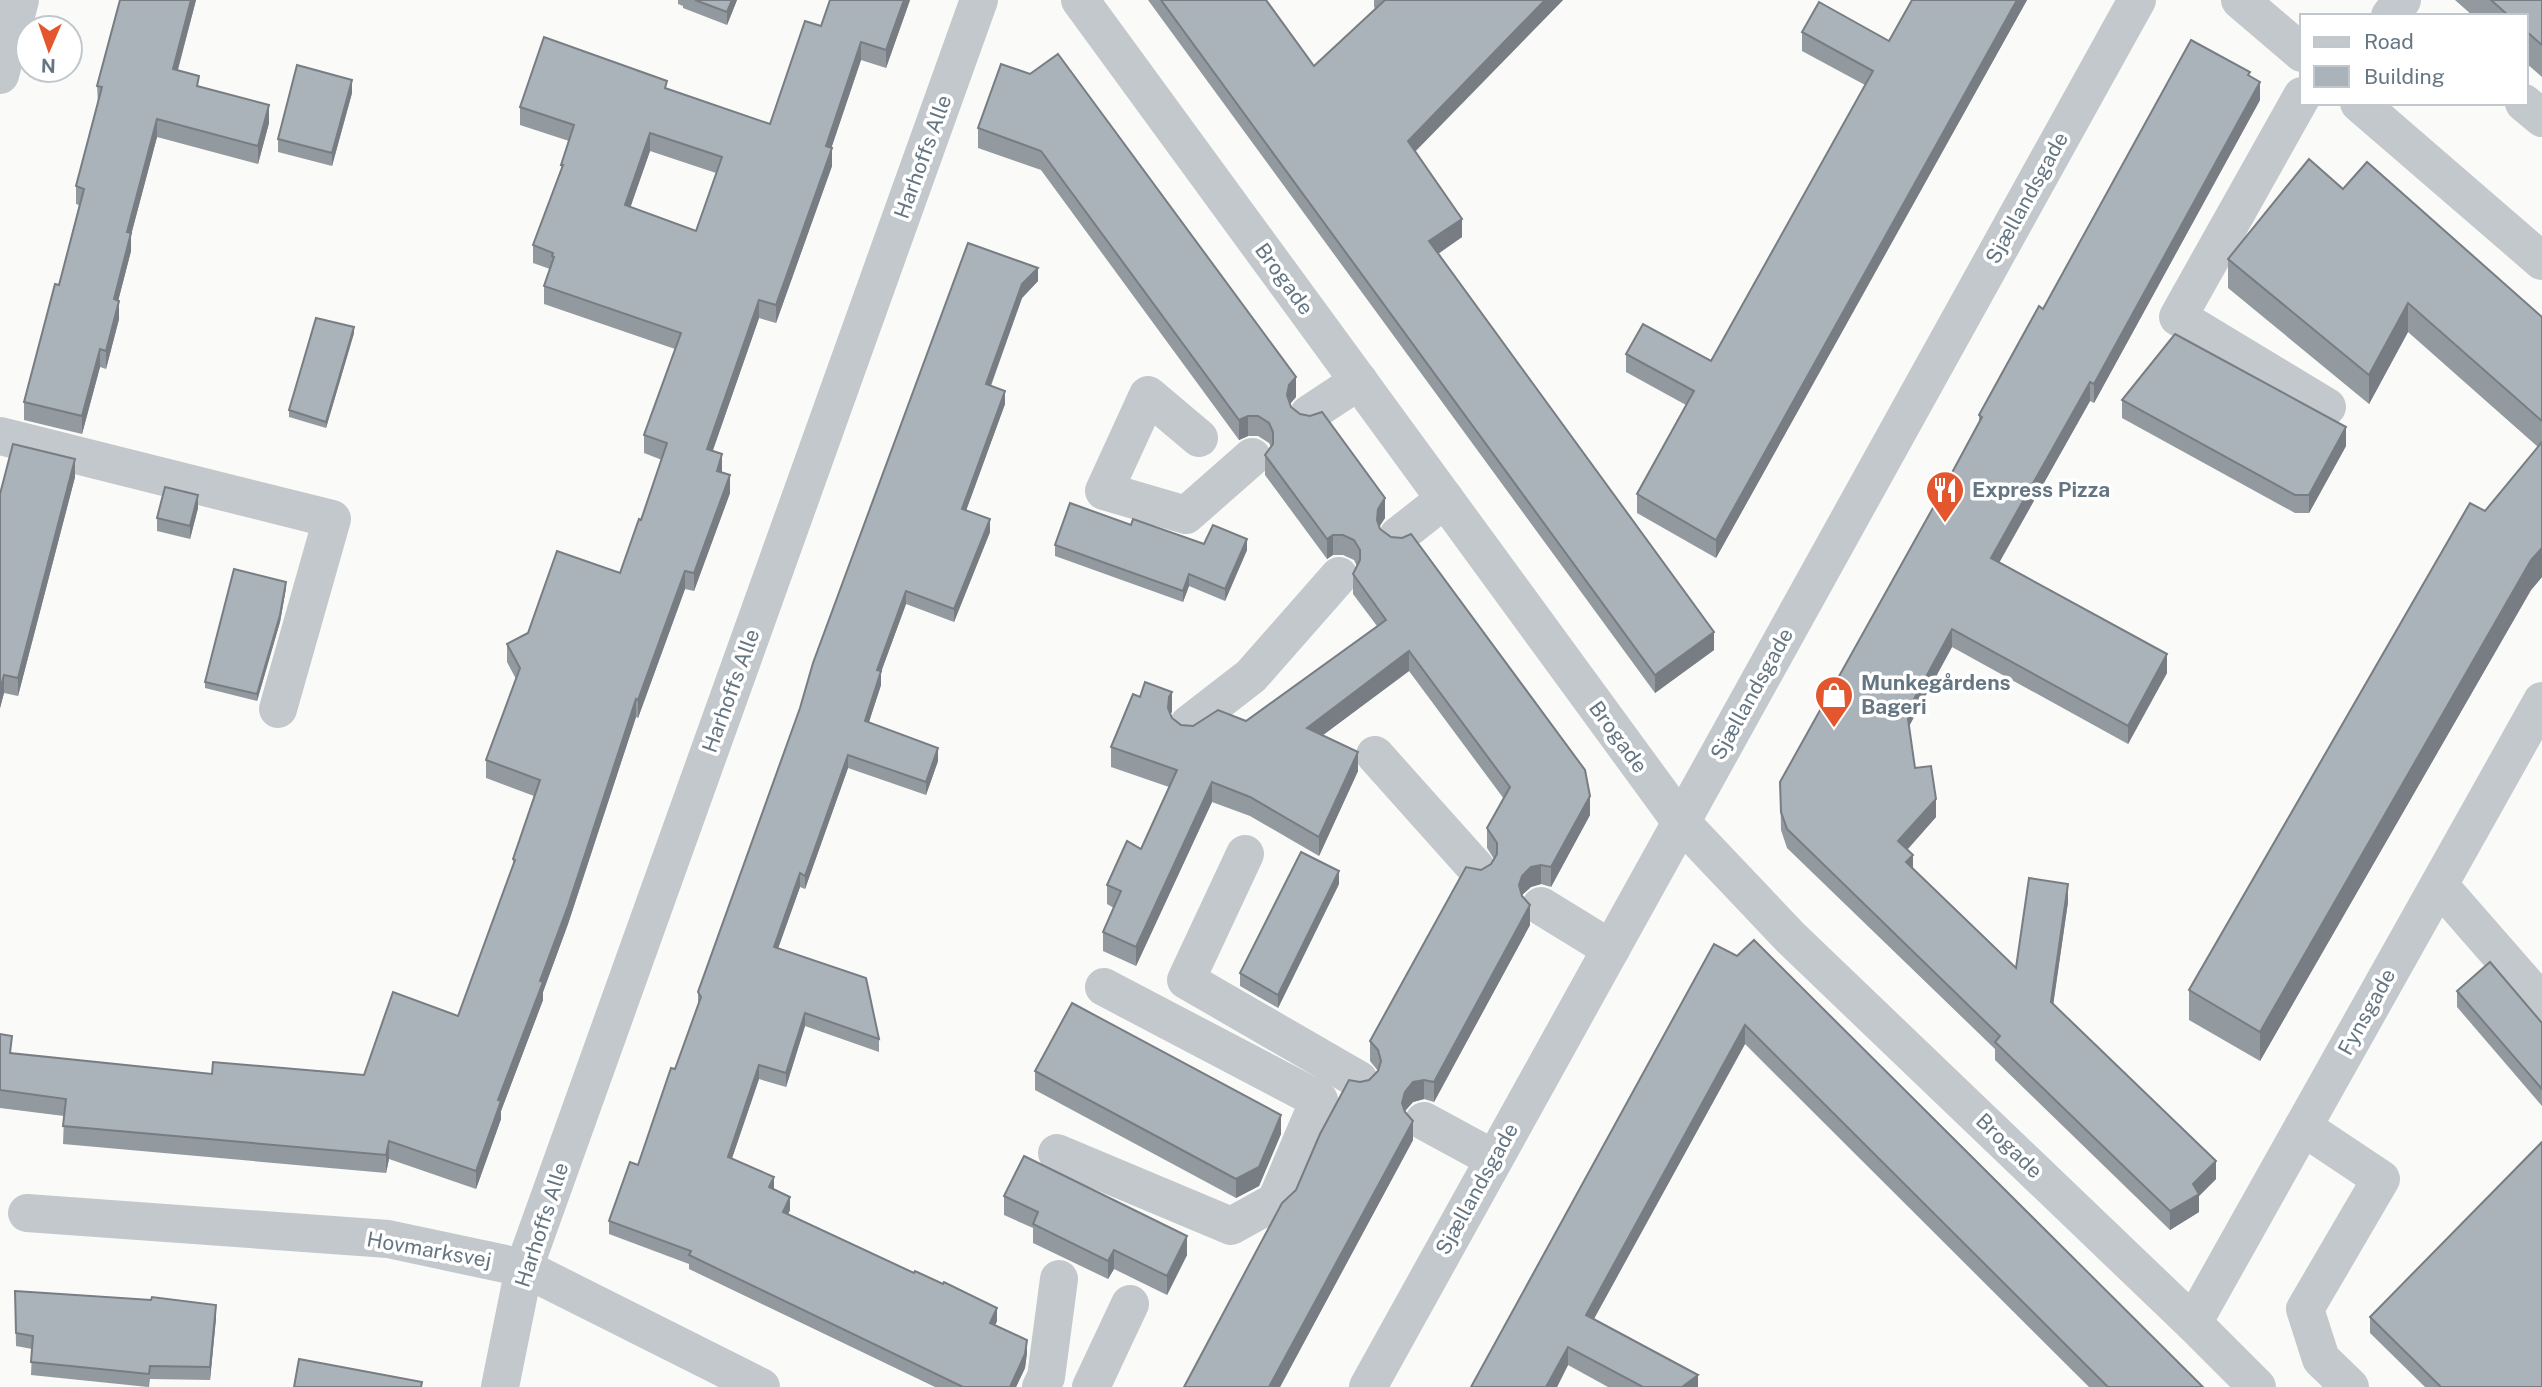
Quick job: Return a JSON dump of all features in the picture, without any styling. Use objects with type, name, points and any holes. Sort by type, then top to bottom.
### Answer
[{"type":"street","points":[[0,75],[20,0]]},
{"type":"street","name":"Harhoffs Alle","points":[[500,1387],[524,1268],[979,0]]},
{"type":"street","name":"Brogade","points":[[1080,0],[1681,822],[1791,938],[2193,1323],[2256,1387]]},
{"type":"street","name":"Sjællandsgade","points":[[1368,1387],[2137,0]]},
{"type":"street","points":[[2240,0],[2300,52]]},
{"type":"street","points":[[2300,100],[2178,317],[2326,407]]},
{"type":"street","points":[[2362,105],[2542,261]]},
{"type":"street","points":[[2526,105],[2542,118]]},
{"type":"street","points":[[1309,414],[1359,381]]},
{"type":"street","points":[[1199,438],[1148,395],[1104,491],[1186,515],[1252,457]]},
{"type":"street","points":[[0,436],[332,519],[278,709]]},
{"type":"street","points":[[1398,536],[1445,499]]},
{"type":"street","points":[[1189,724],[1251,676],[1339,576]]},
{"type":"street","name":"Fynsgade","points":[[2193,1323],[2542,701]]},
{"type":"street","points":[[1375,755],[1476,869]]},
{"type":"street","points":[[1057,1153],[1231,1226],[1276,1201],[1319,1100],[1348,1073],[1186,980],[1245,854]]},
{"type":"street","points":[[2439,884],[2542,1003]]},
{"type":"street","points":[[1541,906],[1611,949]]},
{"type":"street","points":[[1104,987],[1319,1100]]},
{"type":"street","points":[[1424,1121],[1494,1159]]},
{"type":"street","points":[[2303,1127],[2381,1179],[2305,1309],[2321,1359],[2350,1387]]},
{"type":"street","name":"Hovmarksvej","points":[[27,1213],[388,1239],[524,1268],[761,1387]]},
{"type":"street","points":[[1041,1387],[1046,1377],[1059,1279]]},
{"type":"street","points":[[1091,1387],[1130,1304]]},
{"type":"building","points":[[120,0],[191,0],[173,69],[199,76],[197,86],[269,105],[258,146],[157,119],[127,232],[131,233],[114,299],[119,301],[106,351],[100,349],[82,416],[24,402],[55,284],[59,285],[84,189],[76,186],[102,87],[97,86]]},
{"type":"building","points":[[695,0],[732,0],[727,12]]},
{"type":"building","points":[[830,0],[904,0],[886,50],[861,42],[826,146],[832,148],[776,305],[759,300],[707,449],[722,454],[717,471],[730,475],[694,573],[685,571],[638,700],[636,699],[568,906],[540,981],[543,982],[498,1100],[501,1101],[476,1171],[389,1141],[386,1155],[63,1126],[66,1099],[0,1090],[0,1034],[12,1036],[10,1053],[212,1074],[213,1062],[364,1075],[393,992],[458,1016],[515,860],[513,859],[540,780],[486,760],[520,668],[507,644],[528,633],[557,551],[620,573],[667,443],[644,435],[681,333],[544,286],[553,253],[533,245],[563,165],[574,125],[520,107],[544,37],[667,81],[665,88],[770,124],[805,21],[821,26]],"holes":[[[650,133],[722,157],[696,231],[625,205]]]},
{"type":"building","points":[[1161,0],[1266,0],[1314,66],[1385,0],[1545,0],[1408,141],[1462,219],[1429,241],[1714,632],[1655,675]]},
{"type":"building","points":[[1912,0],[2017,0],[1716,540],[1637,494],[1694,391],[1626,354],[1643,324],[1711,361],[1873,71],[1802,32],[1819,2],[1889,41]]},
{"type":"building","points":[[2491,0],[2542,0],[2542,45],[2528,33],[2528,14],[2507,14]]},
{"type":"building","points":[[2191,40],[2250,72],[2248,75],[2260,82],[2094,384],[2090,382],[1991,558],[2167,654],[2128,726],[1952,629],[1907,712],[1915,768],[1931,766],[1936,799],[1898,841],[1913,855],[1906,862],[2016,968],[2029,878],[2068,884],[2051,1002],[2216,1161],[2193,1184],[2199,1194],[2170,1211],[1995,1042],[2000,1036],[1787,829],[1781,812],[1780,782],[1934,506],[1982,417],[1979,415],[2039,306],[2043,309]]},
{"type":"building","points":[[1058,54],[1296,377],[1289,385],[1287,395],[1291,407],[1300,414],[1310,416],[1322,412],[1385,498],[1378,509],[1380,529],[1391,537],[1402,538],[1411,534],[1585,770],[1590,796],[1551,867],[1531,867],[1522,876],[1519,885],[1522,896],[1530,905],[1434,1082],[1413,1082],[1405,1092],[1402,1103],[1405,1112],[1413,1121],[1269,1387],[1184,1387],[1282,1203],[1296,1190],[1320,1134],[1349,1080],[1369,1080],[1378,1071],[1381,1061],[1378,1050],[1370,1041],[1466,867],[1481,870],[1491,864],[1497,854],[1497,843],[1487,828],[1510,787],[1409,651],[1307,728],[1358,752],[1319,837],[1250,797],[1212,782],[1136,947],[1103,932],[1121,891],[1107,885],[1127,841],[1141,849],[1177,770],[1111,747],[1133,694],[1140,697],[1145,682],[1172,692],[1168,708],[1172,718],[1181,725],[1193,726],[1218,710],[1246,721],[1386,620],[1353,574],[1360,560],[1360,550],[1354,540],[1343,535],[1333,535],[1327,539],[1265,455],[1273,444],[1273,432],[1269,423],[1258,416],[1239,420],[1041,151],[978,128],[1001,64],[1030,74]]},
{"type":"building","points":[[297,65],[352,80],[332,153],[278,139]]},
{"type":"building","points":[[2309,159],[2343,189],[2367,162],[2542,317],[2542,421],[2408,303],[2369,375],[2228,259]]},
{"type":"building","points":[[968,243],[1038,268],[1022,284],[986,384],[1005,391],[962,509],[990,519],[954,609],[906,591],[877,670],[881,671],[865,721],[938,748],[926,782],[848,755],[805,876],[800,873],[774,947],[866,978],[879,1039],[805,1013],[786,1073],[759,1065],[728,1157],[774,1177],[769,1187],[790,1197],[783,1212],[997,1308],[990,1323],[1027,1340],[1025,1354],[1010,1387],[963,1387],[689,1255],[691,1251],[609,1221],[630,1162],[638,1165],[671,1068],[675,1069],[701,997],[698,992],[800,708],[813,663]]},
{"type":"building","points":[[316,318],[354,327],[326,422],[289,410]]},
{"type":"building","points":[[2175,334],[2346,427],[2309,495],[2295,495],[2122,400]]},
{"type":"building","points":[[2542,442],[2542,548],[2531,560],[2260,1032],[2189,990],[2470,503],[2485,511]]},
{"type":"building","points":[[13,444],[75,459],[18,678],[4,675],[0,690],[0,494]]},
{"type":"building","points":[[165,487],[198,495],[190,526],[157,518]]},
{"type":"building","points":[[1070,503],[1131,525],[1133,519],[1204,544],[1213,525],[1247,539],[1225,589],[1189,574],[1183,591],[1055,545]]},
{"type":"building","points":[[234,569],[286,582],[280,615],[257,694],[205,682]]},
{"type":"building","points":[[1301,852],[1339,871],[1278,995],[1240,973]]},
{"type":"building","points":[[1754,940],[2203,1387],[2108,1387],[1745,1025],[1586,1315],[1698,1375],[1682,1387],[1643,1387],[1568,1347],[1546,1387],[1471,1387],[1714,944],[1737,956]]},
{"type":"building","points":[[2490,962],[2542,1023],[2542,1089],[2457,991]]},
{"type":"building","points":[[1072,1003],[1281,1115],[1259,1167],[1236,1179],[1035,1071]]},
{"type":"building","points":[[2542,1142],[2542,1387],[2441,1387],[2370,1317]]},
{"type":"building","points":[[1024,1156],[1187,1236],[1167,1276],[1114,1250],[1108,1261],[1033,1224],[1038,1212],[1004,1196]]},
{"type":"building","points":[[15,1291],[151,1300],[152,1297],[216,1305],[210,1367],[150,1366],[149,1374],[31,1362],[33,1336],[16,1333]]},
{"type":"building","points":[[299,1359],[422,1382],[421,1387],[294,1387]]},
{"type":"place","name":"Express Pizza","points":[[1945,524]]},
{"type":"place","name":"Munkegårdens Bageri","points":[[1834,729]]}]
